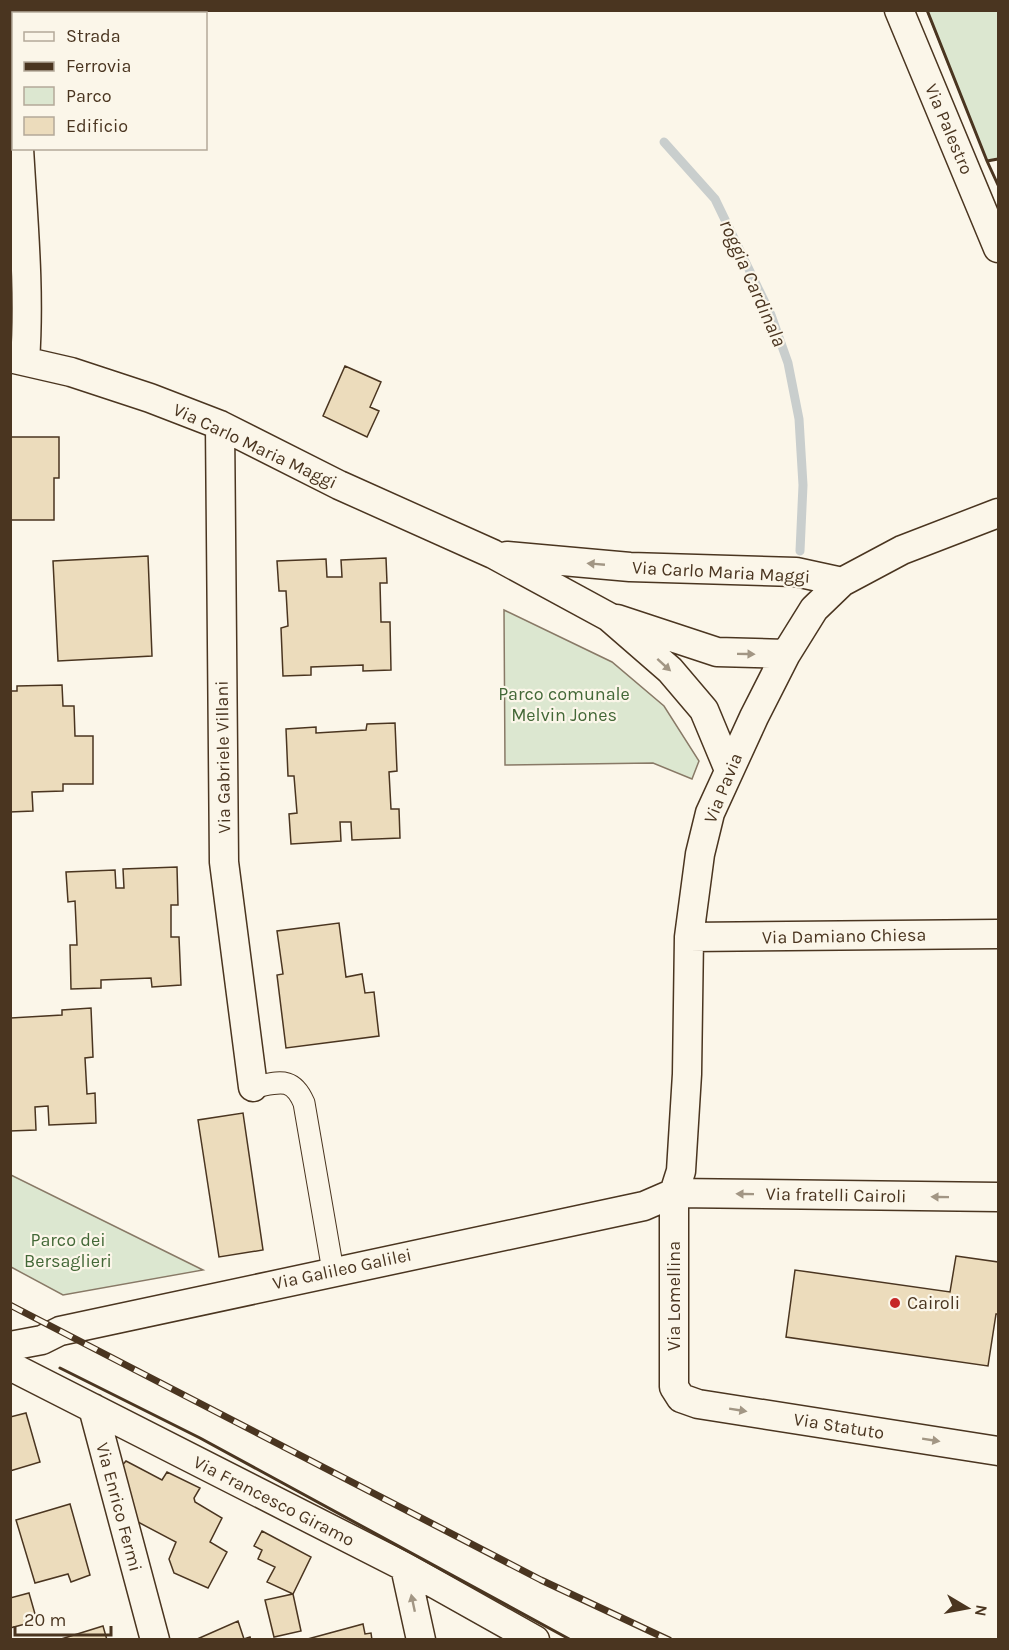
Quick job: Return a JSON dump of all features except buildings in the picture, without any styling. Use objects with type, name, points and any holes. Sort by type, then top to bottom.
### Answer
[{"type":"street","name":"Via Palestro","points":[[898,10],[999,248]]},
{"type":"street","points":[[18,359],[27,328],[26,260],[19,150]]},
{"type":"street","name":"Via Carlo Maria Maggi","points":[[18,359],[150,398],[220,425],[339,485],[493,554],[609,617],[717,652],[786,654]]},
{"type":"street","name":"Via Gabriele Villani","points":[[220,425],[224,862],[253,1087]]},
{"type":"street","name":"Via Pavia","points":[[674,1193],[681,1171],[686,1085],[689,937],[700,854],[710,813],[729,770],[786,654],[814,609],[842,582],[902,550],[999,513]]},
{"type":"street","name":"Via Carlo Maria Maggi","points":[[493,554],[630,567],[796,572],[842,582]]},
{"type":"street","name":"Via Carlo Maria Maggi","points":[[609,617],[670,670],[704,710],[729,770]]},
{"type":"street","name":"Via Damiano Chiesa","points":[[689,937],[999,934]]},
{"type":"street","points":[[253,1087],[285,1082],[298,1089],[304,1103],[333,1271]]},
{"type":"street","name":"Via fratelli Cairoli","points":[[674,1193],[999,1197]]},
{"type":"street","name":"Via Galileo Galilei","points":[[10,1346],[42,1340],[60,1331],[644,1206],[674,1193]]},
{"type":"street","name":"Via Lomellina","points":[[674,1193],[674,1387],[681,1398]]},
{"type":"street","name":"Via Francesco Giramo","points":[[10,1366],[405,1567],[535,1640]]},
{"type":"street","name":"Via Statuto","points":[[681,1398],[698,1404],[999,1451]]},
{"type":"street","name":"Via Enrico Fermi","points":[[93,1408],[155,1640]]},
{"type":"street","points":[[405,1567],[421,1640]]},
{"type":"green space","points":[[927,11],[998,11],[998,159],[987,161]]},
{"type":"green space","name":"Parco comunale Melvin Jones","points":[[504,610],[612,662],[664,706],[699,761],[692,779],[653,763],[505,765]]},
{"type":"green space","name":"Parco dei Bersaglieri","points":[[10,1175],[203,1270],[63,1295],[11,1267]]},
{"type":"waterway","name":"roggia Cardinala","points":[[664,142],[715,199],[771,315],[788,363],[799,419],[803,485],[800,551]]},
{"type":"railway","points":[[10,1305],[541,1580],[669,1640]]},
{"type":"wall","points":[[927,10],[987,161],[998,159]]},
{"type":"wall","points":[[987,161],[998,185]]},
{"type":"wall","points":[[60,1368],[200,1438],[571,1640]]},
{"type":"place","name":"Cairoli","points":[[895,1303]]}]
